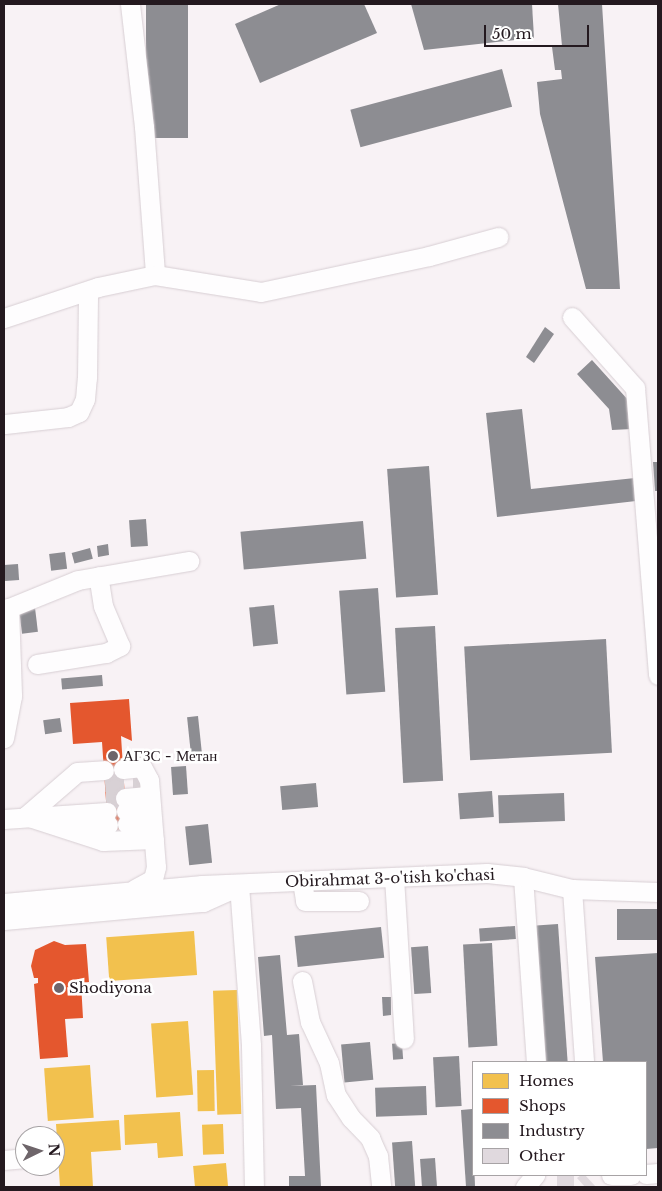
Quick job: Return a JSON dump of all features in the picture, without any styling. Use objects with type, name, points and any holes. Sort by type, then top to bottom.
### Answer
[{"type":"street","points":[[130,4],[144,127],[155,275]]},
{"type":"street","points":[[4,318],[88,291],[155,275],[261,292],[429,256],[498,237]]},
{"type":"street","points":[[5,424],[68,417],[79,412],[84,399],[86,378],[88,291]]},
{"type":"street","points":[[572,317],[635,388],[658,675]]},
{"type":"street","points":[[4,738],[12,696],[7,649],[6,608],[78,580],[190,561]]},
{"type":"street","points":[[38,664],[106,652],[120,646],[103,606],[98,576]]},
{"type":"street","points":[[123,769],[142,767],[149,780],[152,816],[153,879],[130,891]]},
{"type":"street","points":[[26,816],[77,772],[106,798]]},
{"type":"street","points":[[26,816],[82,827],[106,798]]},
{"type":"street","points":[[4,819],[26,816],[80,801],[106,798]]},
{"type":"street","points":[[152,816],[126,811],[152,816]]},
{"type":"street","points":[[26,816],[104,841],[152,816]]},
{"type":"street","name":"Obirahmat 3-o'tish ko'chasi","points":[[4,903],[202,884],[239,885],[487,873],[523,877],[572,889],[658,892]]},
{"type":"street","points":[[394,877],[404,1039]]},
{"type":"street","points":[[523,877],[536,1061]]},
{"type":"street","points":[[302,881],[306,902],[359,901]]},
{"type":"street","points":[[239,885],[251,1046],[254,1187]]},
{"type":"street","name":"Obirahmat 3-o'tish ko'chasi","points":[[4,920],[203,902],[239,885]]},
{"type":"street","points":[[572,889],[584,1061]]},
{"type":"street","points":[[302,981],[310,1022],[329,1063],[336,1095],[351,1118],[370,1138],[378,1156],[381,1187]]},
{"type":"street","points":[[524,1187],[534,1176]]},
{"type":"building: Homes","points":[[194,931],[197,975],[109,981],[106,937]]},
{"type":"building: Homes","points":[[237,990],[241,1114],[217,1115],[213,991]]},
{"type":"building: Homes","points":[[188,1021],[193,1095],[156,1097],[151,1024]]},
{"type":"building: Homes","points":[[90,1065],[94,1118],[48,1121],[44,1068]]},
{"type":"building: Homes","points":[[197,1070],[214,1070],[215,1111],[198,1111]]},
{"type":"building: Homes","points":[[180,1112],[183,1156],[158,1158],[157,1143],[125,1145],[124,1115]]},
{"type":"building: Homes","points":[[119,1120],[121,1150],[91,1152],[93,1187],[60,1187],[59,1176],[65,1176],[65,1126],[56,1126],[56,1124]]},
{"type":"building: Homes","points":[[223,1124],[224,1154],[203,1155],[202,1125]]},
{"type":"building: Homes","points":[[226,1163],[228,1187],[195,1187],[193,1166]]},
{"type":"building: Shops","name":"АГЗС - Метан","points":[[129,699],[132,741],[121,736],[127,829],[108,830],[102,742],[73,744],[70,703]]},
{"type":"building: Shops","points":[[54,941],[65,945],[86,944],[89,982],[81,983],[83,1018],[65,1019],[68,1057],[40,1059],[34,984],[38,983],[38,978],[34,978],[31,966],[35,950]]},
{"type":"building: Industry","points":[[146,4],[188,4],[188,138],[146,138]]},
{"type":"building: Industry","points":[[281,4],[364,4],[377,33],[260,83],[235,24]]},
{"type":"building: Industry","points":[[411,4],[532,4],[534,38],[424,50]]},
{"type":"building: Industry","points":[[558,4],[602,4],[620,289],[586,289],[540,114],[537,82],[562,79],[561,70],[555,70],[552,47],[562,46]]},
{"type":"building: Industry","points":[[502,69],[512,107],[360,147],[350,110]]},
{"type":"building: Industry","points":[[545,327],[554,334],[534,363],[526,357]]},
{"type":"building: Industry","points":[[592,360],[629,401],[632,429],[612,430],[609,409],[577,374]]},
{"type":"building: Industry","points":[[522,409],[531,489],[635,478],[636,501],[497,517],[486,413]]},
{"type":"building: Industry","points":[[653,462],[658,462],[658,491],[655,491]]},
{"type":"building: Industry","points":[[429,466],[438,595],[396,598],[387,469]]},
{"type":"building: Industry","points":[[146,519],[148,546],[131,547],[129,520]]},
{"type":"building: Industry","points":[[363,521],[366,559],[244,570],[240,532]]},
{"type":"building: Industry","points":[[108,544],[109,555],[98,557],[97,546]]},
{"type":"building: Industry","points":[[90,548],[93,559],[74,564],[72,553]]},
{"type":"building: Industry","points":[[65,552],[67,569],[51,571],[49,554]]},
{"type":"building: Industry","points":[[18,564],[19,580],[5,581],[4,565]]},
{"type":"building: Industry","points":[[378,588],[385,692],[346,694],[339,591]]},
{"type":"building: Industry","points":[[274,605],[278,644],[253,646],[249,608]]},
{"type":"building: Industry","points":[[35,608],[38,632],[22,634],[19,610]]},
{"type":"building: Industry","points":[[435,626],[443,781],[403,783],[395,628]]},
{"type":"building: Industry","points":[[606,639],[612,753],[470,760],[464,646]]},
{"type":"building: Industry","points":[[102,675],[103,686],[62,690],[61,679]]},
{"type":"building: Industry","points":[[198,716],[202,756],[191,757],[187,717]]},
{"type":"building: Industry","points":[[60,718],[62,732],[45,734],[43,720]]},
{"type":"building: Industry","points":[[186,766],[188,794],[173,795],[171,767]]},
{"type":"building: Industry","points":[[316,783],[318,807],[282,810],[280,786]]},
{"type":"building: Industry","points":[[492,791],[494,817],[460,819],[458,793]]},
{"type":"building: Industry","points":[[564,793],[565,821],[499,823],[498,795]]},
{"type":"building: Industry","points":[[208,824],[212,863],[189,865],[185,826]]},
{"type":"building: Industry","points":[[617,909],[658,909],[658,940],[617,940]]},
{"type":"building: Industry","points":[[558,924],[568,1061],[539,1061],[529,926]]},
{"type":"building: Industry","points":[[515,926],[516,939],[480,941],[479,929]]},
{"type":"building: Industry","points":[[381,927],[384,958],[298,967],[294,936]]},
{"type":"building: Industry","points":[[492,943],[497,1046],[468,1047],[463,945]]},
{"type":"building: Industry","points":[[428,946],[431,993],[414,994],[411,947]]},
{"type":"building: Industry","points":[[658,953],[658,1148],[647,1149],[647,1061],[603,1061],[595,957]]},
{"type":"building: Industry","points":[[280,955],[287,1035],[299,1034],[303,1085],[290,1086],[316,1085],[321,1187],[289,1187],[289,1176],[305,1176],[301,1108],[276,1109],[272,1035],[264,1036],[258,957]]},
{"type":"building: Industry","points":[[382,997],[391,997],[391,1015],[383,1016]]},
{"type":"building: Industry","points":[[370,1042],[373,1080],[344,1082],[341,1045]]},
{"type":"building: Industry","points":[[402,1043],[403,1059],[393,1060],[392,1044]]},
{"type":"building: Industry","points":[[459,1056],[462,1106],[436,1107],[433,1057]]},
{"type":"building: Industry","points":[[426,1086],[427,1115],[376,1117],[375,1088]]},
{"type":"building: Industry","points":[[472,1109],[472,1176],[475,1176],[475,1186],[466,1187],[461,1110]]},
{"type":"building: Industry","points":[[412,1141],[415,1187],[395,1187],[392,1142]]},
{"type":"building: Industry","points":[[435,1158],[437,1187],[422,1187],[420,1159]]},
{"type":"building: Other","points":[[557,1176],[574,1176],[574,1187],[557,1187]]},
{"type":"building: Other","points":[[586,1176],[596,1187],[585,1187],[577,1178]]},
{"type":"tunnel","points":[[105,782],[149,780]]},
{"type":"tunnel","points":[[106,799],[125,798]]},
{"type":"place","name":"АГЗС - Метан","points":[[113,756]]},
{"type":"place","name":"Shodiyona","points":[[59,988]]}]
